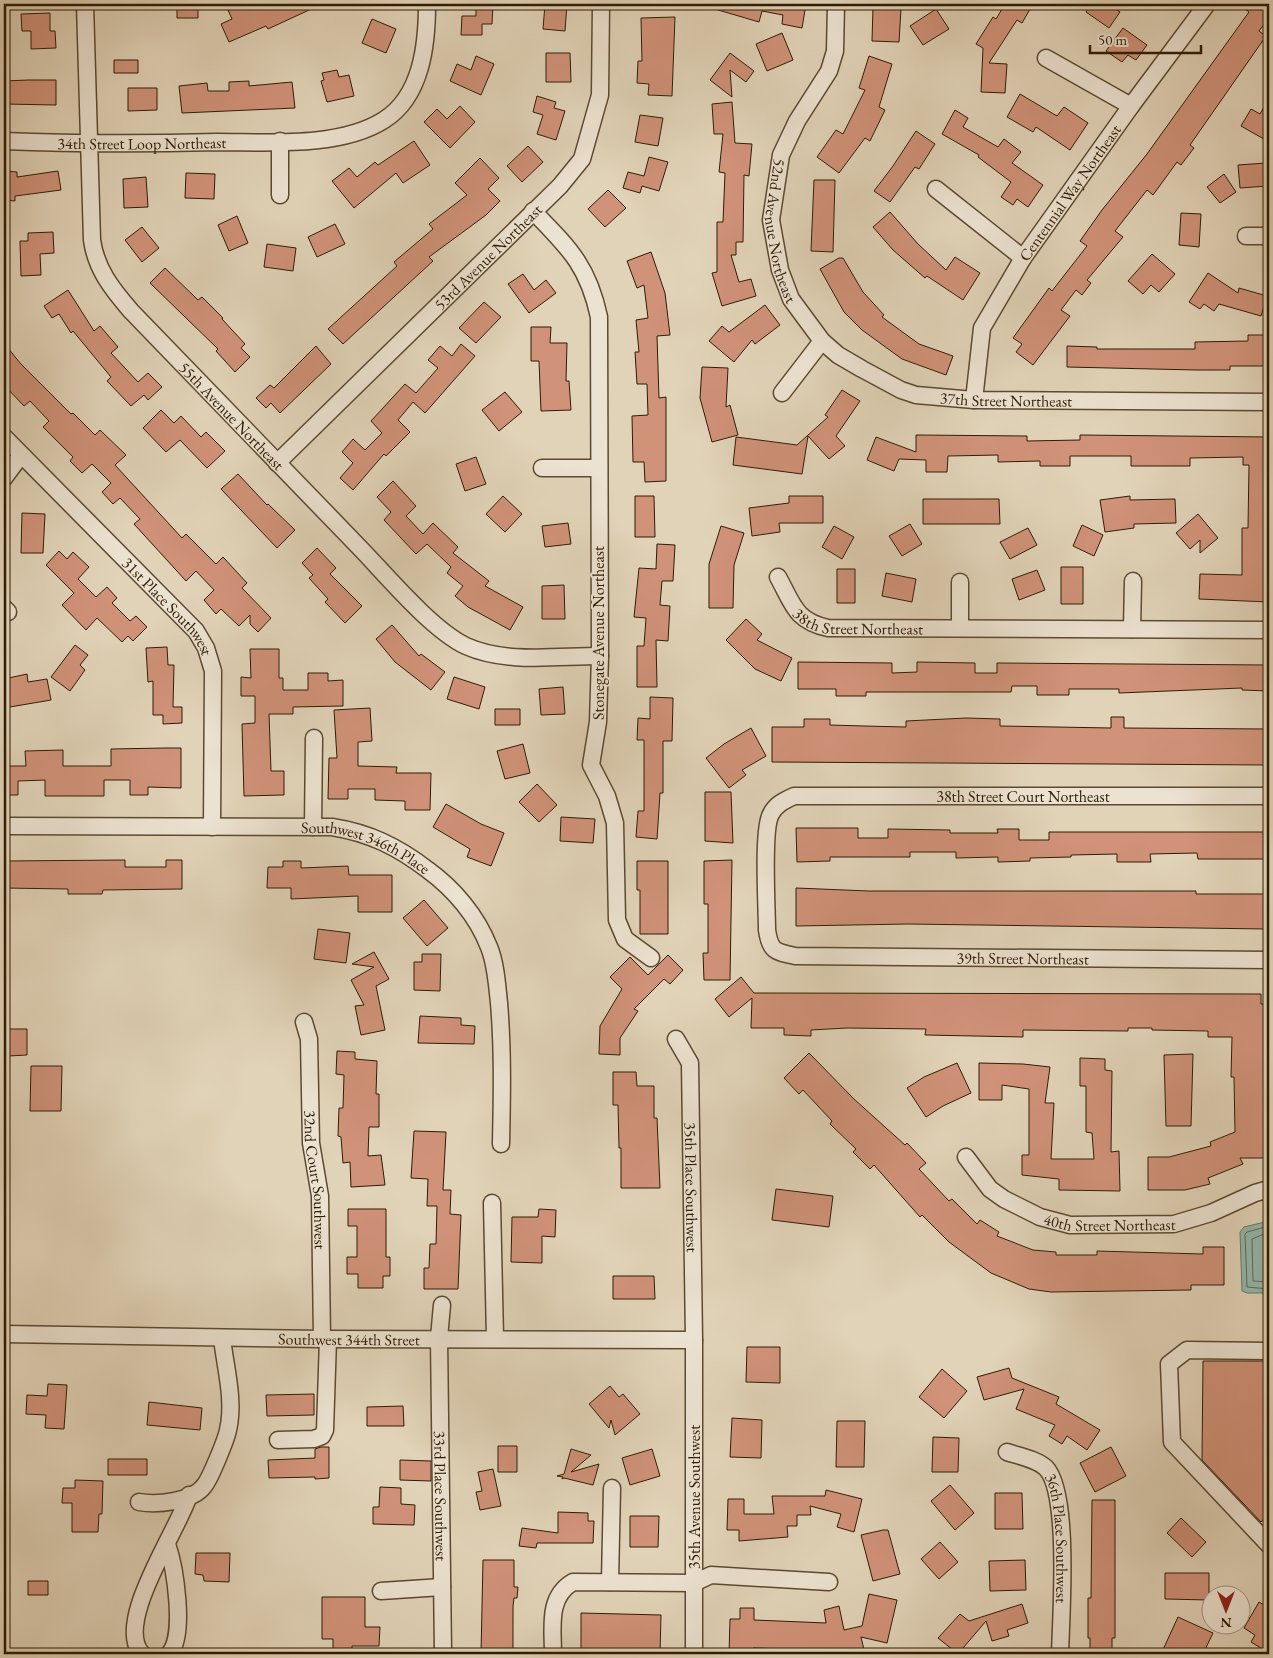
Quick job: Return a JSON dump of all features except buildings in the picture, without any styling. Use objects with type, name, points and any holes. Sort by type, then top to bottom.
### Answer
[{"type":"street","name":"55th Avenue Northeast","points":[[85,4],[88,145],[93,248],[109,285],[130,311],[422,612],[464,645],[500,656],[600,656]]},
{"type":"street","name":"34th Street Loop Northeast","points":[[4,141],[88,145],[280,141],[332,138],[365,130],[386,120],[411,89],[425,49],[427,4]]},
{"type":"street","name":"53rd Avenue Northeast","points":[[276,463],[560,186],[582,160],[592,130],[600,95],[601,4]]},
{"type":"street","name":"52nd Avenue Northeast","points":[[822,341],[791,299],[778,262],[771,220],[782,155],[797,121],[829,71],[835,51],[836,4]]},
{"type":"street","name":"Centennial Way Northeast","points":[[974,400],[982,328],[1023,258],[1131,106],[1207,4]]},
{"type":"street","points":[[1046,58],[1131,106]]},
{"type":"street","points":[[280,141],[280,195]]},
{"type":"street","points":[[936,188],[1023,258]]},
{"type":"street","name":"Stonegate Avenue Northeast","points":[[533,211],[562,240],[585,271],[596,303],[600,352],[598,468],[600,656],[598,722],[591,765],[607,796],[615,823],[617,920],[625,939],[651,958]]},
{"type":"street","points":[[1246,236],[1269,236]]},
{"type":"street","points":[[782,394],[822,341]]},
{"type":"street","name":"37th Street Northeast","points":[[822,341],[838,355],[901,390],[916,395],[974,400],[1269,402]]},
{"type":"street","name":"31st Place Southwest","points":[[4,437],[191,626],[206,648],[213,671],[212,827]]},
{"type":"street","points":[[4,478],[21,455]]},
{"type":"street","points":[[542,468],[598,468]]},
{"type":"street","name":"38th Street Northeast","points":[[778,577],[799,615],[812,624],[828,628],[960,627],[1269,630]]},
{"type":"street","points":[[1132,629],[1133,581]]},
{"type":"street","points":[[960,582],[960,627]]},
{"type":"street","points":[[313,827],[314,738]]},
{"type":"street","name":"38th Street Court Northeast","points":[[777,953],[769,943],[767,930],[767,837],[770,815],[778,803],[794,796],[1269,796]]},
{"type":"street","name":"Southwest 346th Place","points":[[4,826],[332,827],[357,831],[406,852],[446,882],[479,928],[489,947],[497,980],[502,1057],[501,1144]]},
{"type":"street","name":"39th Street Northeast","points":[[777,953],[794,956],[1269,960]]},
{"type":"street","name":"32nd Court Southwest","points":[[278,1440],[314,1440],[322,1436],[325,1430],[325,1339],[320,1196],[311,1143],[309,1038],[304,1022]]},
{"type":"street","name":"35th Place Southwest","points":[[676,1039],[690,1063],[694,1340]]},
{"type":"street","name":"40th Street Northeast","points":[[966,1157],[990,1189],[1004,1199],[1040,1217],[1070,1225],[1174,1224],[1211,1213],[1255,1192],[1269,1189]]},
{"type":"street","points":[[492,1204],[495,1338]]},
{"type":"street","name":"33rd Place Southwest","points":[[442,1305],[440,1338],[444,1654]]},
{"type":"street","name":"Southwest 344th Street","points":[[4,1334],[325,1339],[694,1340]]},
{"type":"street","points":[[139,1502],[160,1504],[190,1495],[204,1486],[228,1429],[228,1389],[222,1338]]},
{"type":"street","name":"35th Avenue Southwest","points":[[694,1340],[694,1654]]},
{"type":"street","points":[[1269,1351],[1187,1350],[1169,1364],[1172,1442],[1269,1545]]},
{"type":"street","name":"36th Place Southwest","points":[[1007,1452],[1045,1467],[1055,1482],[1059,1497],[1061,1526],[1060,1654]]},
{"type":"street","points":[[610,1582],[612,1488]]},
{"type":"street","points":[[142,1654],[138,1649],[135,1637],[136,1615],[147,1582],[190,1495]]},
{"type":"street","points":[[166,1544],[176,1576],[177,1606],[176,1643],[169,1654]]},
{"type":"street","points":[[553,1654],[554,1603],[560,1594],[573,1582],[694,1583],[710,1575],[829,1582]]},
{"type":"street","points":[[382,1591],[442,1587]]},
{"type":"water","points":[[1269,1221],[1269,1293],[1247,1293],[1242,1291],[1240,1232],[1244,1227]]}]
